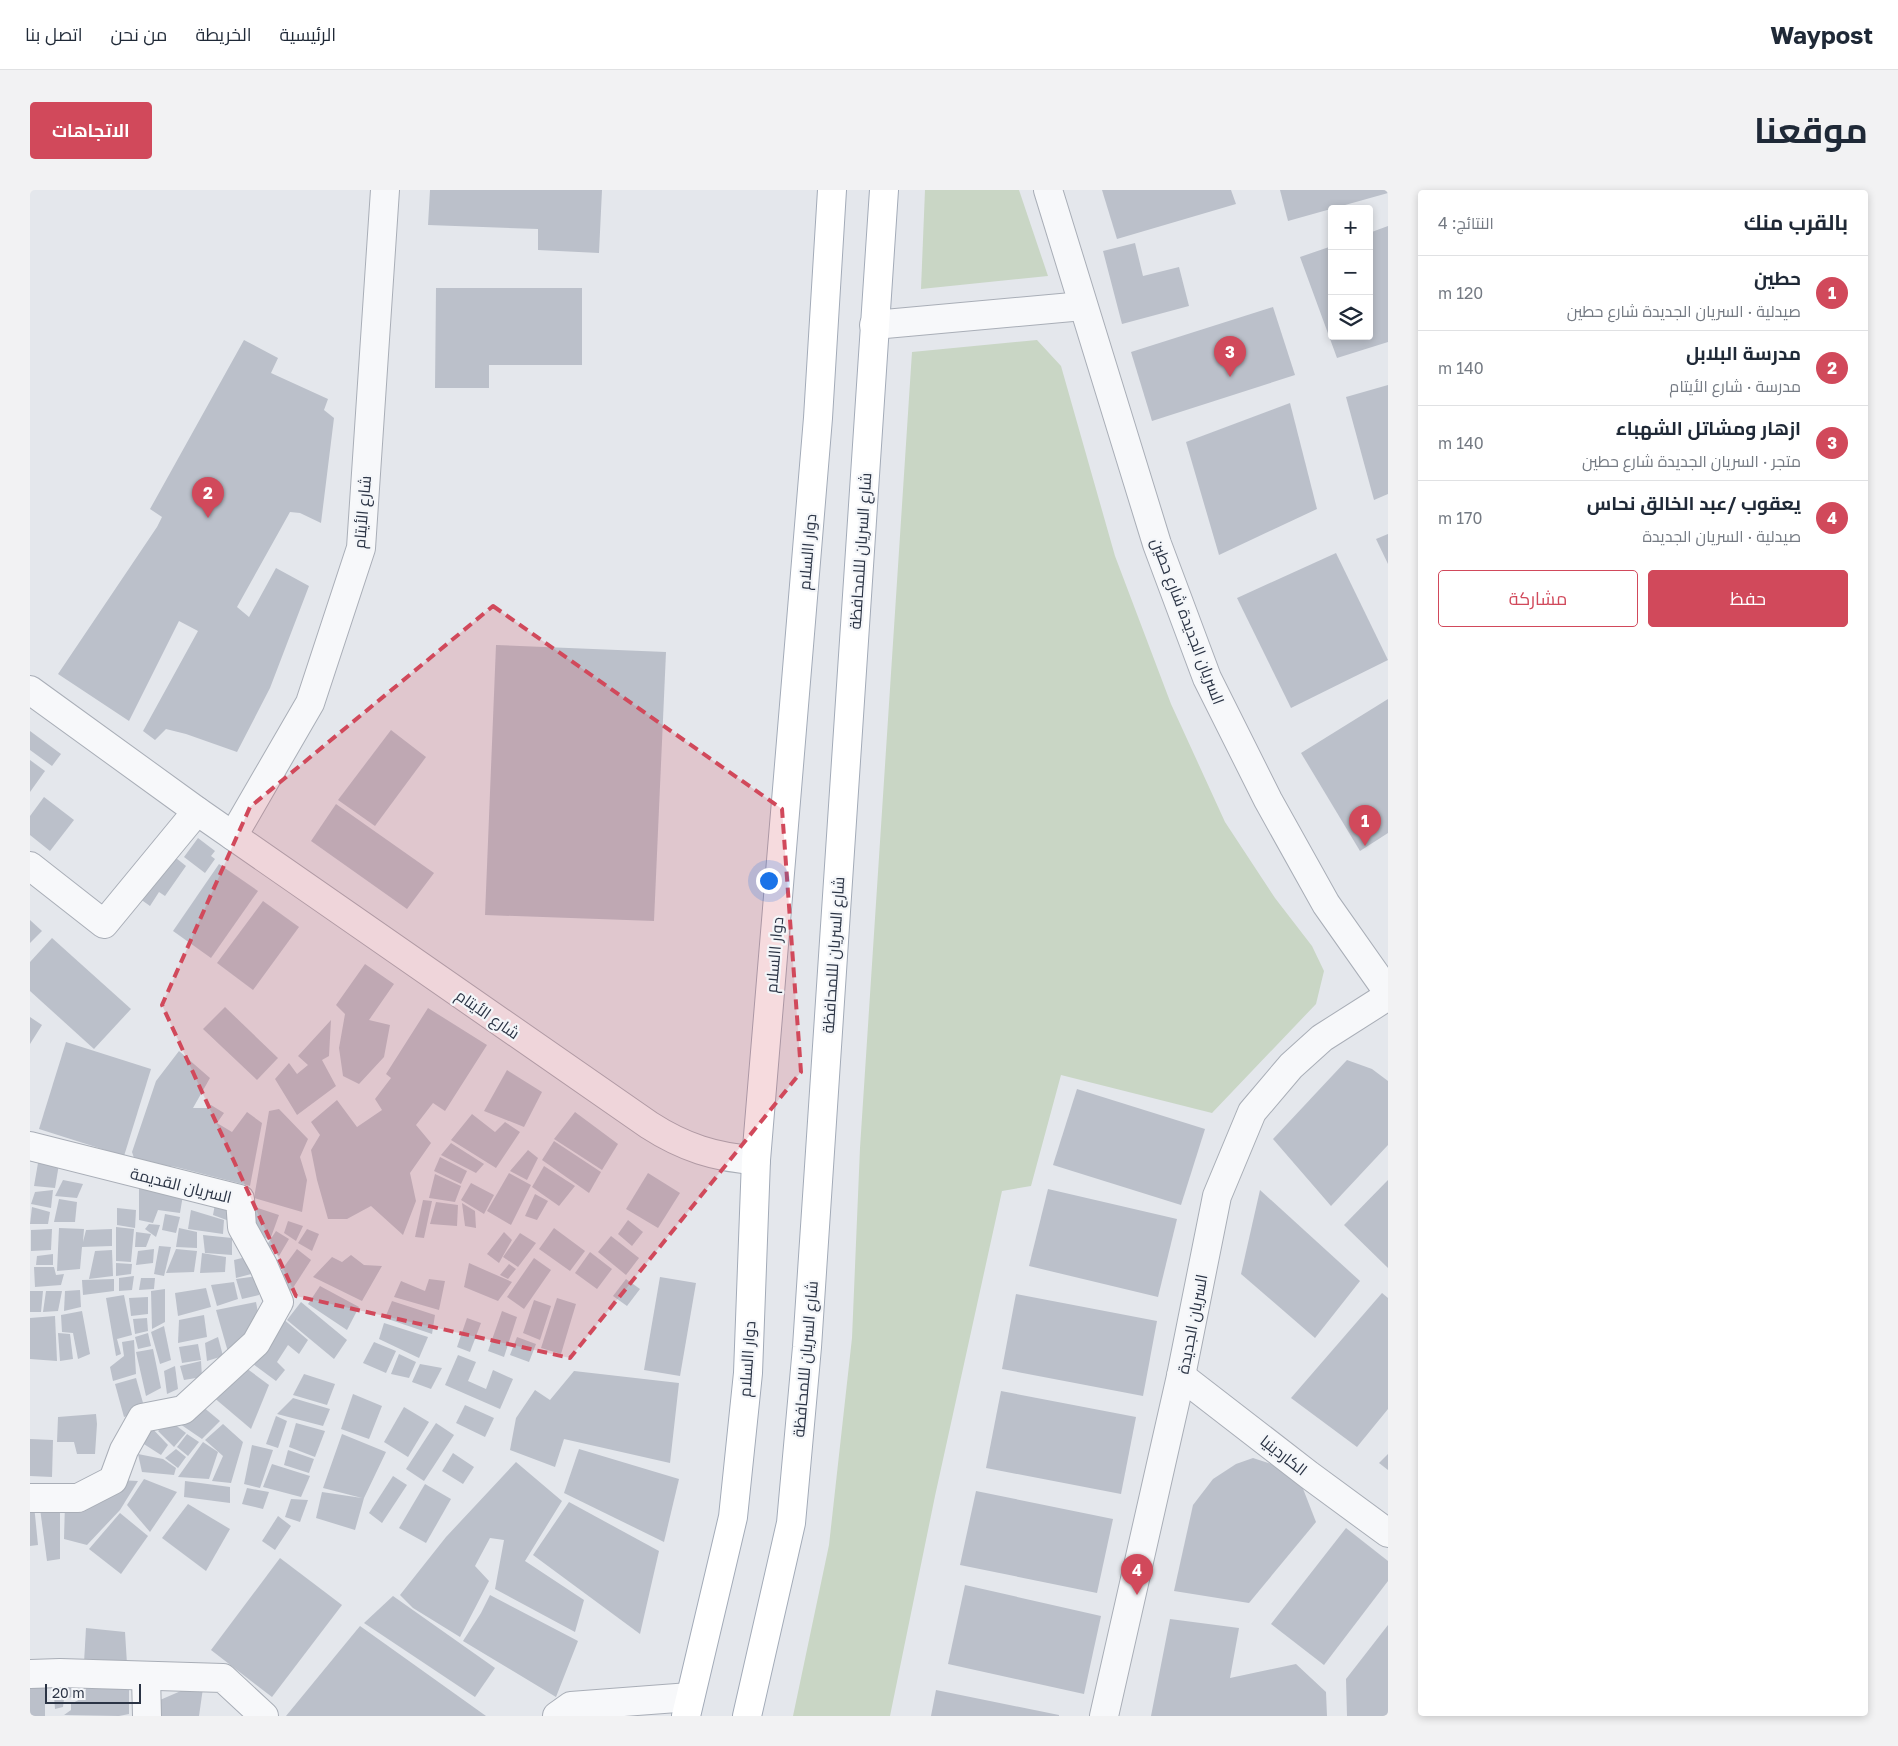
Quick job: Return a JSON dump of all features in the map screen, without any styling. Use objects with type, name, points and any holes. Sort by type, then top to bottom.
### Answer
[{"type":"main road","name":"دوار االسلام","points":[[688,1706],[733,1517],[748,1373],[756,1160],[818,418],[832,190]]},
{"type":"main road","name":"شارع السريان لللمحافظة","points":[[747,1716],[791,1524],[808,1347],[884,190]]},
{"type":"street","name":"شارع الأيتام","points":[[233,836],[310,703],[361,548],[384,190]]},
{"type":"street","name":"السريان الجديدة شارع حطين","points":[[1048,190],[1157,544],[1207,678],[1268,800],[1326,904],[1388,992]]},
{"type":"street","points":[[874,325],[1083,306]]},
{"type":"street","name":"شارع الأيتام","points":[[30,690],[196,811],[668,1138],[689,1148],[711,1155],[756,1160]]},
{"type":"street","points":[[30,866],[104,924],[196,811]]},
{"type":"street","name":"السريان الجديدة","points":[[1104,1716],[1181,1376],[1217,1196],[1252,1112],[1291,1066],[1322,1038],[1388,996]]},
{"type":"street","name":"السريان القديمة","points":[[30,1146],[240,1199],[242,1227],[263,1265],[279,1302],[256,1343],[183,1410],[142,1418],[124,1450],[113,1480],[78,1498],[30,1498]]},
{"type":"street","name":"الكاردينيا","points":[[1181,1376],[1309,1475],[1388,1533]]},
{"type":"street","points":[[30,1674],[60,1673],[222,1678],[264,1716]]},
{"type":"street","points":[[146,1677],[147,1716]]},
{"type":"street","points":[[557,1716],[571,1706],[688,1706]]},
{"type":"highlighted area","points":[[493,606],[782,809],[801,1072],[570,1358],[296,1296],[162,1005],[250,807]]},
{"type":"green space","points":[[925,190],[1019,190],[1048,276],[921,289]]},
{"type":"green space","points":[[1037,340],[1061,366],[1115,556],[1171,704],[1225,822],[1275,898],[1312,946],[1324,971],[1316,1004],[1212,1113],[1061,1075],[1031,1186],[1002,1191],[935,1496],[890,1716],[793,1716],[829,1545],[852,1338],[860,1148],[912,352]]},
{"type":"building","points":[[430,190],[602,190],[599,253],[538,250],[538,229],[428,225]]},
{"type":"building","points":[[1102,190],[1231,190],[1236,204],[1117,239]]},
{"type":"building","points":[[1280,190],[1388,190],[1388,193],[1345,205],[1328,205],[1328,210],[1288,221]]},
{"type":"building","points":[[1388,226],[1388,342],[1337,358],[1330,340],[1373,340],[1373,232]]},
{"type":"building","points":[[1135,243],[1143,276],[1179,267],[1189,306],[1122,324],[1103,251]]},
{"type":"building","points":[[1328,247],[1328,333],[1300,257]]},
{"type":"building","points":[[436,288],[582,288],[582,365],[489,365],[489,388],[435,388]]},
{"type":"building","points":[[1273,307],[1295,375],[1152,421],[1131,352]]},
{"type":"building","points":[[244,340],[278,358],[271,373],[328,399],[324,410],[334,418],[321,523],[300,513],[290,512],[237,607],[249,617],[276,568],[309,586],[270,688],[237,752],[166,729],[155,740],[143,731],[198,631],[179,621],[129,721],[58,674],[157,527],[162,517],[150,509]]},
{"type":"building","points":[[1388,385],[1388,494],[1374,500],[1346,397]]},
{"type":"building","points":[[1290,403],[1317,509],[1219,555],[1186,442]]},
{"type":"building","points":[[1388,534],[1388,564],[1376,539]]},
{"type":"building","points":[[1336,553],[1388,660],[1291,708],[1237,598]]},
{"type":"building","points":[[496,645],[666,652],[654,921],[485,915]]},
{"type":"building","points":[[1388,699],[1388,833],[1360,851],[1301,753]]},
{"type":"building","points":[[391,730],[426,757],[375,826],[338,800]]},
{"type":"building","points":[[30,731],[61,754],[52,766],[30,750]]},
{"type":"building","points":[[30,760],[45,771],[30,792]]},
{"type":"building","points":[[44,797],[74,820],[50,851],[30,835],[30,816]]},
{"type":"building","points":[[336,804],[434,873],[407,909],[311,841]]},
{"type":"building","points":[[198,838],[215,851],[211,856],[215,859],[205,873],[184,857]]},
{"type":"building","points":[[176,858],[186,866],[165,896],[159,892],[150,906],[136,896],[161,860],[170,866]]},
{"type":"building","points":[[219,864],[258,891],[211,958],[173,931]]},
{"type":"building","points":[[263,901],[299,927],[253,990],[217,963]]},
{"type":"building","points":[[30,920],[42,931],[30,943]]},
{"type":"building","points":[[52,938],[131,1009],[94,1049],[30,991],[30,962]]},
{"type":"building","points":[[365,964],[394,984],[369,1020],[390,1025],[384,1057],[359,1084],[343,1076],[339,1048],[345,1014],[336,1005]]},
{"type":"building","points":[[225,1007],[278,1058],[257,1080],[203,1029]]},
{"type":"building","points":[[428,1008],[487,1045],[445,1111],[433,1103],[416,1125],[431,1143],[410,1173],[416,1201],[403,1235],[371,1206],[347,1219],[328,1219],[311,1150],[320,1135],[311,1122],[337,1100],[357,1127],[382,1110],[375,1099],[391,1078],[386,1074]]},
{"type":"building","points":[[30,1017],[42,1025],[30,1044]]},
{"type":"building","points":[[331,1020],[329,1056],[322,1060],[336,1086],[297,1115],[275,1079],[289,1063],[297,1074],[308,1065],[298,1056]]},
{"type":"building","points":[[66,1042],[151,1069],[124,1156],[39,1129]]},
{"type":"building","points":[[179,1051],[210,1078],[193,1108],[207,1108],[211,1105],[224,1113],[217,1123],[232,1132],[247,1112],[262,1123],[250,1186],[176,1167],[135,1161],[132,1152],[156,1081]]},
{"type":"building","points":[[1347,1060],[1372,1069],[1388,1081],[1388,1145],[1331,1206],[1273,1139]]},
{"type":"building","points":[[507,1070],[542,1092],[524,1127],[484,1111]]},
{"type":"building","points":[[1077,1089],[1205,1129],[1181,1205],[1053,1165]]},
{"type":"building","points":[[279,1109],[308,1139],[300,1157],[307,1180],[302,1212],[254,1198],[269,1111]]},
{"type":"building","points":[[575,1112],[618,1144],[602,1170],[554,1139]]},
{"type":"building","points":[[472,1114],[495,1132],[505,1122],[520,1132],[496,1168],[451,1140]]},
{"type":"building","points":[[554,1141],[601,1172],[589,1193],[542,1160]]},
{"type":"building","points":[[451,1143],[484,1164],[476,1173],[441,1155]]},
{"type":"building","points":[[528,1150],[538,1158],[527,1180],[510,1171]]},
{"type":"building","points":[[440,1157],[467,1171],[461,1184],[434,1171]]},
{"type":"building","points":[[38,1163],[59,1164],[55,1188],[34,1186]]},
{"type":"building","points":[[544,1166],[575,1186],[559,1206],[532,1187]]},
{"type":"building","points":[[509,1173],[531,1185],[511,1225],[487,1211]]},
{"type":"building","points":[[648,1173],[680,1193],[658,1228],[626,1209]]},
{"type":"building","points":[[435,1174],[461,1186],[455,1202],[429,1198]]},
{"type":"building","points":[[63,1180],[83,1184],[77,1198],[55,1196]]},
{"type":"building","points":[[1388,1180],[1388,1268],[1344,1225]]},
{"type":"building","points":[[139,1181],[184,1189],[180,1213],[158,1210],[153,1223],[139,1220]]},
{"type":"building","points":[[471,1183],[494,1195],[484,1214],[461,1200]]},
{"type":"building","points":[[1048,1189],[1177,1219],[1158,1297],[1029,1266]]},
{"type":"building","points":[[53,1190],[51,1208],[31,1204],[35,1192]]},
{"type":"building","points":[[1260,1190],[1360,1281],[1315,1338],[1241,1274]]},
{"type":"building","points":[[535,1194],[548,1201],[537,1220],[525,1216]]},
{"type":"building","points":[[59,1199],[77,1202],[75,1222],[54,1222]]},
{"type":"building","points":[[216,1199],[235,1202],[232,1222],[213,1215]]},
{"type":"building","points":[[423,1200],[432,1201],[424,1238],[415,1237]]},
{"type":"building","points":[[436,1202],[458,1205],[457,1226],[430,1224]]},
{"type":"building","points":[[462,1203],[475,1211],[476,1228],[465,1226]]},
{"type":"building","points":[[252,1206],[279,1215],[270,1240],[246,1229]]},
{"type":"building","points":[[32,1207],[50,1212],[48,1224],[30,1224]]},
{"type":"building","points":[[117,1208],[136,1210],[135,1228],[117,1225]]},
{"type":"building","points":[[191,1210],[224,1220],[223,1234],[188,1229]]},
{"type":"building","points":[[165,1214],[180,1217],[176,1233],[162,1230]]},
{"type":"building","points":[[628,1220],[643,1232],[632,1246],[618,1234]]},
{"type":"building","points":[[288,1221],[303,1226],[296,1241],[284,1233]]},
{"type":"building","points":[[149,1224],[160,1225],[156,1237],[145,1229]]},
{"type":"building","points":[[116,1227],[134,1229],[131,1262],[116,1261]]},
{"type":"building","points":[[59,1228],[84,1229],[83,1242],[86,1230],[112,1229],[112,1246],[82,1247],[80,1269],[57,1271]]},
{"type":"building","points":[[179,1228],[197,1232],[197,1248],[176,1247]]},
{"type":"building","points":[[554,1228],[585,1251],[570,1271],[539,1249]]},
{"type":"building","points":[[52,1229],[51,1250],[31,1251],[31,1230]]},
{"type":"building","points":[[307,1229],[319,1234],[312,1251],[298,1243]]},
{"type":"building","points":[[276,1231],[289,1239],[279,1256],[267,1245]]},
{"type":"building","points":[[136,1232],[151,1234],[146,1247],[135,1247]]},
{"type":"building","points":[[504,1232],[512,1240],[499,1263],[487,1254]]},
{"type":"building","points":[[520,1233],[536,1243],[518,1267],[503,1257]]},
{"type":"building","points":[[203,1235],[232,1238],[232,1255],[205,1253]]},
{"type":"building","points":[[611,1236],[639,1258],[626,1275],[598,1252]]},
{"type":"building","points":[[159,1246],[171,1247],[164,1276],[154,1274]]},
{"type":"building","points":[[154,1249],[153,1263],[136,1265],[138,1251]]},
{"type":"building","points":[[176,1249],[197,1251],[194,1272],[166,1273]]},
{"type":"building","points":[[297,1249],[311,1260],[291,1291],[275,1279]]},
{"type":"building","points":[[112,1250],[113,1276],[89,1279],[95,1251]]},
{"type":"building","points":[[590,1252],[612,1269],[597,1289],[575,1273]]},
{"type":"building","points":[[202,1253],[226,1257],[225,1272],[200,1273]]},
{"type":"building","points":[[53,1254],[53,1265],[36,1265],[37,1256]]},
{"type":"building","points":[[254,1255],[259,1272],[236,1278],[234,1260]]},
{"type":"building","points":[[351,1255],[364,1265],[382,1266],[362,1301],[313,1277],[332,1257],[342,1262]]},
{"type":"building","points":[[534,1258],[551,1270],[524,1309],[507,1297]]},
{"type":"building","points":[[116,1263],[132,1264],[131,1274],[116,1276]]},
{"type":"building","points":[[469,1263],[512,1282],[498,1301],[464,1287]]},
{"type":"building","points":[[509,1264],[516,1269],[508,1279],[500,1275]]},
{"type":"building","points":[[34,1267],[54,1267],[56,1275],[64,1274],[61,1285],[35,1287]]},
{"type":"building","points":[[134,1276],[132,1290],[119,1291],[119,1278]]},
{"type":"building","points":[[258,1276],[259,1295],[242,1299],[236,1279]]},
{"type":"building","points":[[660,1277],[696,1283],[680,1376],[644,1370]]},
{"type":"building","points":[[141,1278],[155,1278],[154,1289],[139,1290]]},
{"type":"building","points":[[114,1279],[114,1291],[83,1295],[82,1280]]},
{"type":"building","points":[[429,1279],[445,1281],[439,1310],[394,1297],[401,1281],[425,1291]]},
{"type":"building","points":[[626,1279],[640,1289],[627,1306],[613,1296]]},
{"type":"building","points":[[234,1282],[238,1299],[217,1306],[211,1285]]},
{"type":"building","points":[[320,1286],[359,1307],[347,1330],[308,1304]]},
{"type":"building","points":[[206,1288],[211,1307],[178,1316],[175,1293]]},
{"type":"building","points":[[165,1289],[165,1322],[152,1329],[151,1291]]},
{"type":"building","points":[[80,1290],[81,1307],[64,1311],[65,1291]]},
{"type":"building","points":[[30,1291],[43,1291],[41,1312],[30,1312]]},
{"type":"building","points":[[46,1291],[62,1291],[58,1311],[43,1312]]},
{"type":"building","points":[[1382,1293],[1388,1298],[1388,1409],[1357,1447],[1291,1398]]},
{"type":"building","points":[[1016,1294],[1157,1321],[1143,1396],[1002,1369]]},
{"type":"building","points":[[124,1295],[132,1335],[117,1339],[121,1354],[116,1356],[106,1298]]},
{"type":"building","points":[[148,1297],[148,1314],[131,1316],[129,1298]]},
{"type":"building","points":[[557,1298],[576,1304],[561,1354],[541,1348]]},
{"type":"building","points":[[534,1300],[551,1306],[540,1340],[523,1333]]},
{"type":"building","points":[[392,1301],[435,1315],[432,1334],[385,1318]]},
{"type":"building","points":[[256,1302],[259,1318],[244,1340],[228,1352],[216,1310]]},
{"type":"building","points":[[301,1302],[347,1340],[334,1359],[287,1320]]},
{"type":"building","points":[[82,1311],[90,1354],[78,1359],[73,1333],[62,1332],[61,1315]]},
{"type":"building","points":[[502,1311],[517,1317],[504,1357],[488,1351]]},
{"type":"building","points":[[204,1315],[207,1337],[178,1343],[179,1320]]},
{"type":"building","points":[[55,1316],[57,1361],[30,1359],[30,1318]]},
{"type":"building","points":[[147,1318],[148,1331],[135,1334],[133,1319]]},
{"type":"building","points":[[282,1318],[308,1340],[299,1354],[288,1345],[277,1362],[285,1370],[276,1381],[249,1361]]},
{"type":"building","points":[[467,1318],[481,1323],[470,1352],[457,1347]]},
{"type":"building","points":[[384,1323],[428,1337],[419,1358],[379,1339]]},
{"type":"building","points":[[164,1326],[171,1360],[160,1364],[151,1332]]},
{"type":"building","points":[[58,1333],[70,1334],[73,1359],[60,1361]]},
{"type":"building","points":[[148,1333],[151,1346],[138,1349],[135,1337]]},
{"type":"building","points":[[218,1337],[223,1356],[207,1361],[205,1343]]},
{"type":"building","points":[[517,1337],[536,1344],[529,1362],[510,1355]]},
{"type":"building","points":[[134,1340],[136,1374],[113,1381],[110,1367],[124,1356],[122,1342]]},
{"type":"building","points":[[374,1342],[396,1351],[386,1373],[363,1363]]},
{"type":"building","points":[[198,1344],[201,1360],[182,1363],[179,1347]]},
{"type":"building","points":[[153,1349],[161,1388],[146,1396],[136,1352]]},
{"type":"building","points":[[399,1354],[416,1362],[409,1378],[391,1374]]},
{"type":"building","points":[[458,1355],[476,1362],[468,1381],[486,1389],[493,1370],[513,1379],[500,1409],[445,1385]]},
{"type":"building","points":[[201,1361],[202,1377],[184,1380],[180,1366]]},
{"type":"building","points":[[420,1364],[442,1368],[431,1389],[412,1382]]},
{"type":"building","points":[[242,1365],[269,1385],[251,1429],[212,1396]]},
{"type":"building","points":[[175,1366],[178,1389],[167,1394],[164,1371]]},
{"type":"building","points":[[574,1371],[679,1383],[670,1463],[564,1439],[555,1467],[510,1450],[516,1418],[535,1390],[550,1400]]},
{"type":"building","points":[[304,1374],[335,1384],[327,1405],[293,1395]]},
{"type":"building","points":[[136,1378],[145,1410],[124,1417],[115,1384]]},
{"type":"building","points":[[1001,1391],[1136,1417],[1121,1494],[986,1468]]},
{"type":"building","points":[[353,1394],[382,1406],[369,1439],[341,1429]]},
{"type":"building","points":[[293,1398],[330,1409],[323,1426],[277,1414]]},
{"type":"building","points":[[465,1405],[494,1418],[485,1437],[456,1423]]},
{"type":"building","points":[[202,1406],[220,1421],[202,1439],[180,1424]]},
{"type":"building","points":[[404,1407],[429,1422],[408,1457],[384,1442]]},
{"type":"building","points":[[96,1414],[95,1454],[77,1454],[74,1442],[57,1442],[58,1417]]},
{"type":"building","points":[[276,1416],[287,1421],[278,1448],[266,1444]]},
{"type":"building","points":[[170,1421],[186,1433],[174,1447],[158,1431]]},
{"type":"building","points":[[296,1423],[325,1431],[315,1457],[289,1447]]},
{"type":"building","points":[[436,1423],[454,1435],[424,1481],[406,1469]]},
{"type":"building","points":[[223,1424],[243,1442],[231,1483],[212,1481],[223,1456],[205,1440]]},
{"type":"building","points":[[149,1425],[168,1445],[161,1455],[136,1439]]},
{"type":"building","points":[[187,1434],[199,1442],[188,1456],[177,1447]]},
{"type":"building","points":[[342,1434],[386,1452],[364,1498],[355,1530],[316,1518],[322,1492],[362,1498],[323,1488]]},
{"type":"building","points":[[30,1439],[53,1440],[52,1477],[30,1476]]},
{"type":"building","points":[[203,1442],[218,1452],[209,1479],[178,1477]]},
{"type":"building","points":[[252,1445],[273,1450],[260,1488],[244,1484]]},
{"type":"building","points":[[176,1449],[186,1457],[178,1468],[165,1458]]},
{"type":"building","points":[[579,1449],[679,1479],[664,1542],[564,1493]]},
{"type":"building","points":[[288,1450],[314,1459],[309,1473],[284,1465]]},
{"type":"building","points":[[453,1453],[474,1467],[463,1484],[442,1471]]},
{"type":"building","points":[[138,1454],[163,1459],[176,1468],[174,1475],[142,1472]]},
{"type":"building","points":[[1388,1454],[1388,1470],[1379,1463]]},
{"type":"building","points":[[1253,1458],[1280,1467],[1300,1481],[1316,1522],[1249,1603],[1174,1591],[1193,1505],[1213,1479],[1236,1464]]},
{"type":"building","points":[[516,1462],[562,1501],[525,1561],[584,1600],[575,1632],[495,1589],[504,1540],[490,1538],[475,1566],[489,1581],[460,1637],[413,1608],[400,1595],[446,1537]]},
{"type":"building","points":[[272,1464],[310,1476],[301,1497],[263,1487]]},
{"type":"building","points":[[393,1476],[407,1485],[382,1523],[369,1513]]},
{"type":"building","points":[[144,1479],[177,1492],[150,1532],[127,1505]]},
{"type":"building","points":[[119,1480],[138,1481],[120,1510],[87,1545],[64,1539],[65,1503]]},
{"type":"building","points":[[185,1481],[230,1487],[230,1503],[184,1497]]},
{"type":"building","points":[[425,1484],[451,1499],[426,1543],[399,1528]]},
{"type":"building","points":[[247,1488],[269,1492],[263,1509],[242,1504]]},
{"type":"building","points":[[976,1491],[1113,1519],[1097,1593],[960,1565]]},
{"type":"building","points":[[291,1499],[308,1500],[300,1522],[285,1517]]},
{"type":"building","points":[[39,1501],[60,1502],[60,1559],[47,1561]]},
{"type":"building","points":[[569,1502],[659,1551],[640,1634],[533,1555]]},
{"type":"building","points":[[188,1504],[230,1529],[206,1571],[162,1538]]},
{"type":"building","points":[[30,1505],[34,1505],[38,1545],[30,1546]]},
{"type":"building","points":[[120,1513],[148,1536],[121,1574],[89,1549]]},
{"type":"building","points":[[278,1516],[291,1526],[275,1550],[262,1541]]},
{"type":"building","points":[[1346,1528],[1388,1561],[1388,1581],[1324,1665],[1271,1624]]},
{"type":"building","points":[[280,1558],[342,1605],[272,1697],[211,1650]]},
{"type":"building","points":[[965,1585],[1101,1616],[1084,1694],[948,1664]]},
{"type":"building","points":[[490,1595],[578,1641],[556,1697],[463,1641]]},
{"type":"building","points":[[393,1596],[495,1668],[475,1697],[364,1623]]},
{"type":"building","points":[[1170,1619],[1239,1628],[1230,1678],[1296,1664],[1326,1692],[1327,1716],[1151,1716]]},
{"type":"building","points":[[1388,1625],[1388,1716],[1347,1716],[1346,1679]]},
{"type":"building","points":[[360,1626],[486,1716],[286,1716]]},
{"type":"building","points":[[86,1628],[125,1632],[127,1664],[84,1663]]},
{"type":"building","points":[[30,1681],[45,1682],[45,1716],[30,1716]]},
{"type":"building","points":[[82,1681],[80,1695],[64,1699],[63,1707],[55,1709],[53,1685]]},
{"type":"building","points":[[204,1681],[199,1716],[161,1716],[160,1700]]},
{"type":"building","points":[[129,1682],[129,1714],[119,1716],[64,1715],[71,1710],[71,1704],[84,1697],[87,1685]]},
{"type":"building","points":[[936,1690],[1059,1715],[1059,1716],[931,1716]]},
{"type":"place","name":"ازهار ومشاتل الشهباء","points":[[1230,377]]},
{"type":"place","name":"مدرسة البلابل","points":[[208,518]]},
{"type":"place","name":"حطين","points":[[1365,846]]},
{"type":"place","name":"يعقوب /عبد الخالق نحاس","points":[[1137,1595]]}]
